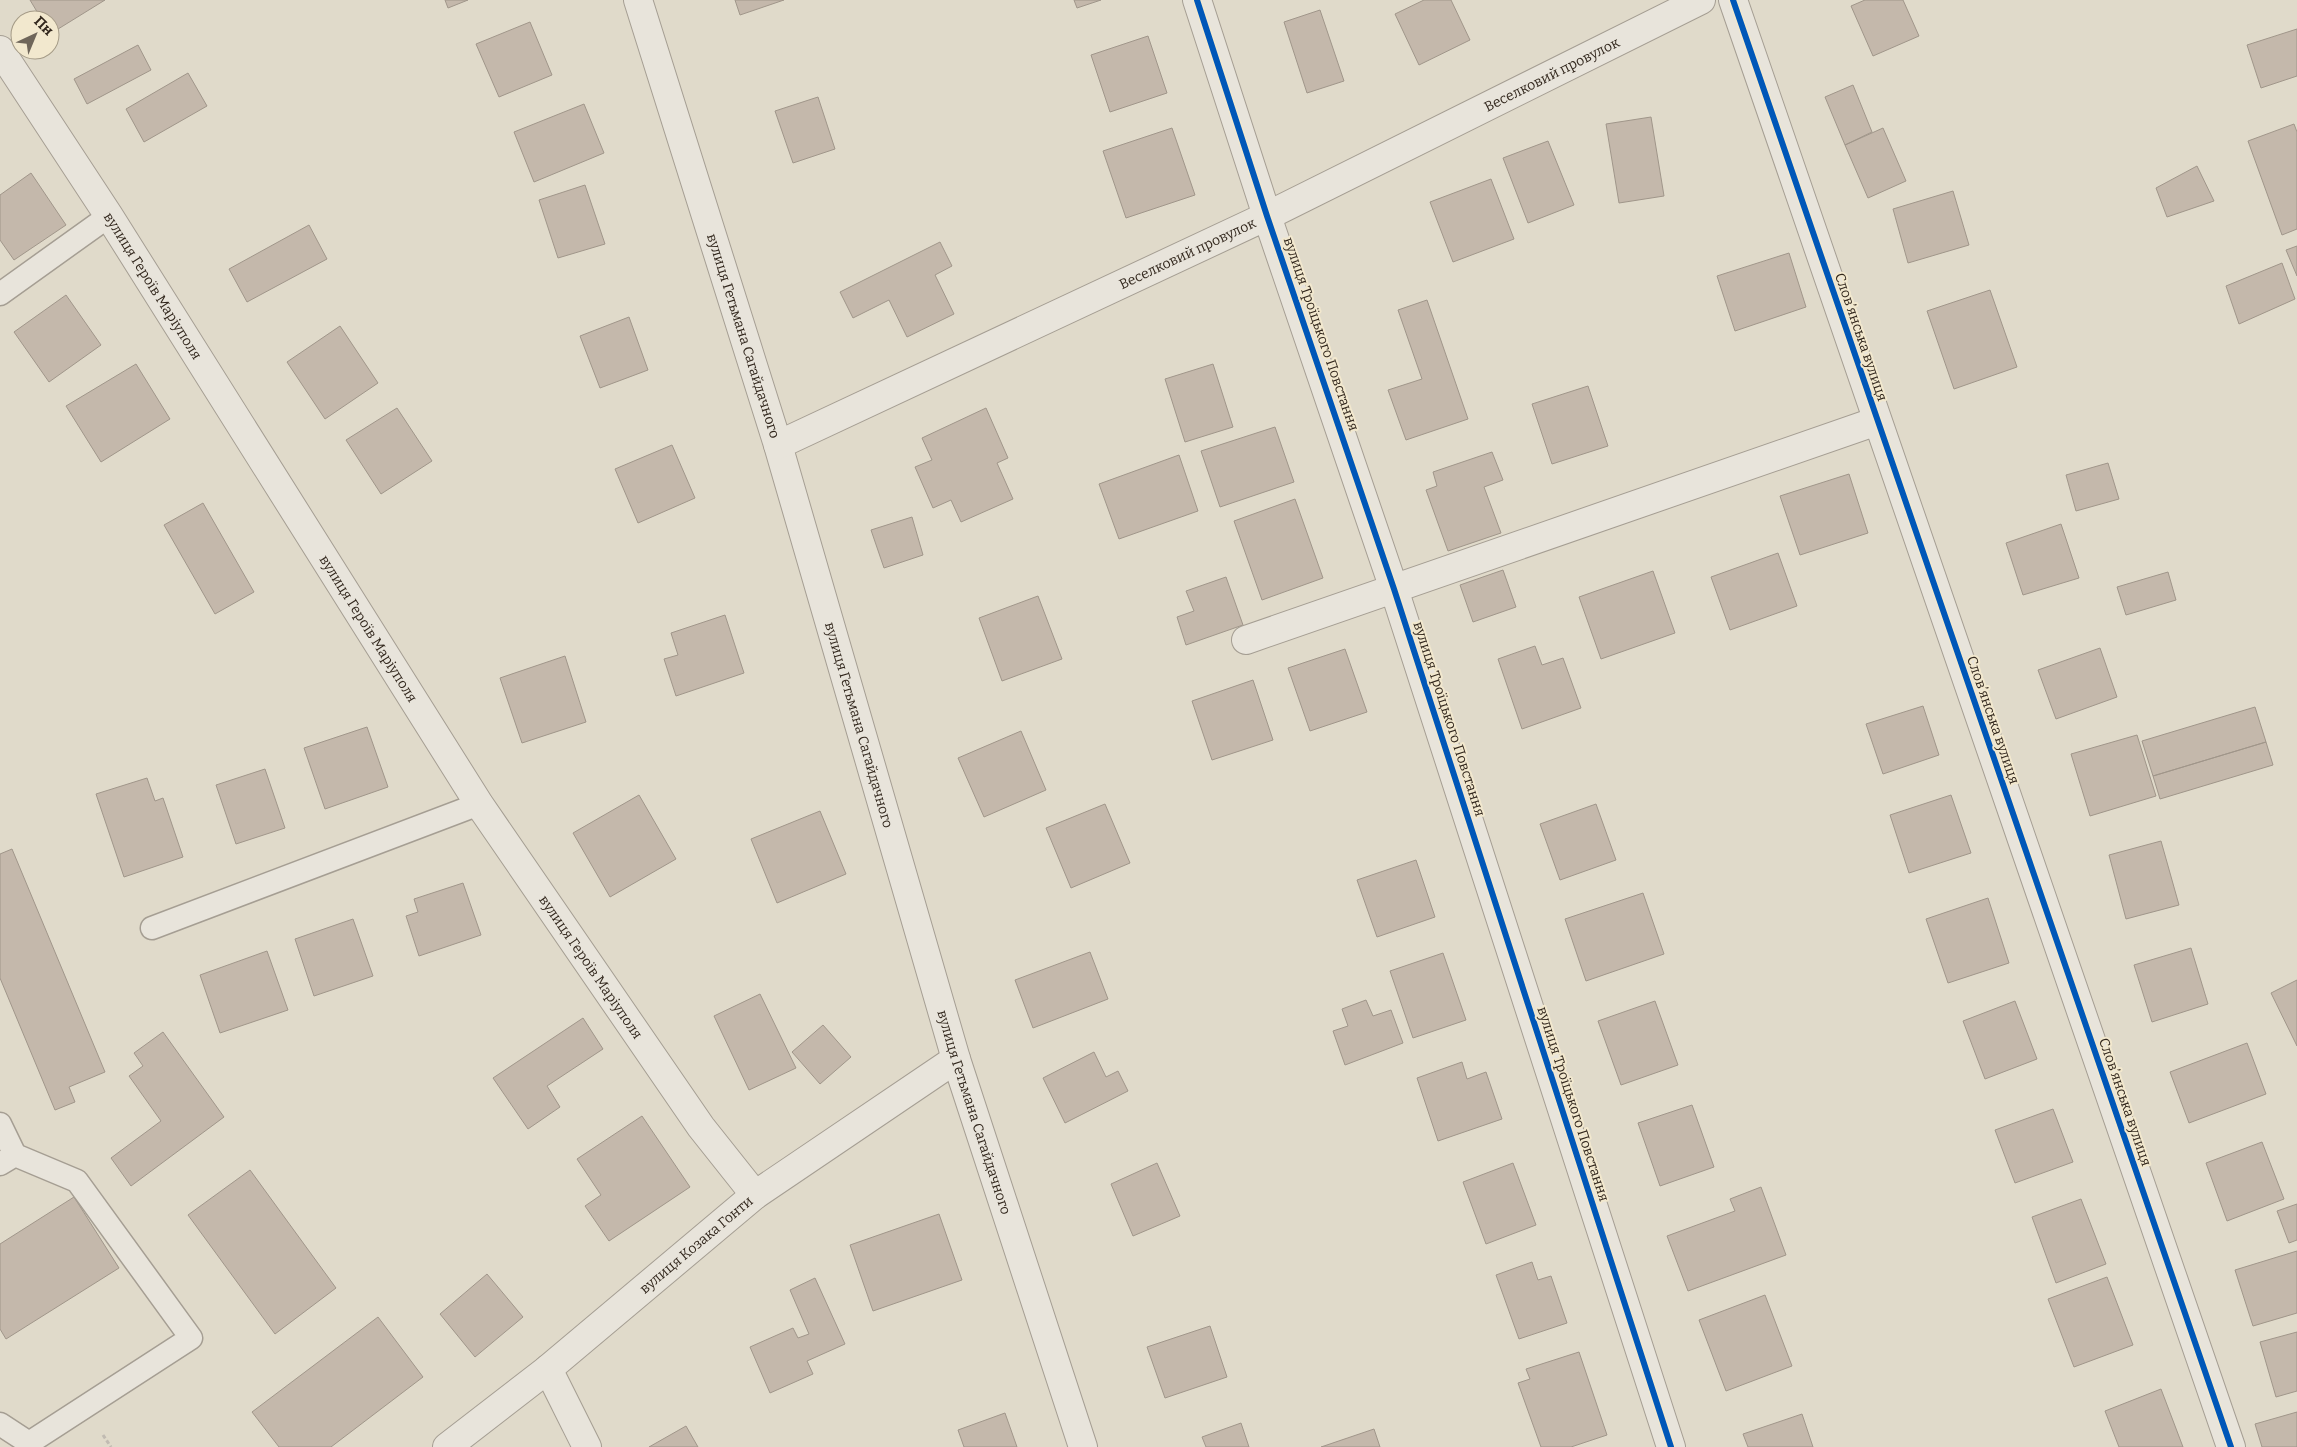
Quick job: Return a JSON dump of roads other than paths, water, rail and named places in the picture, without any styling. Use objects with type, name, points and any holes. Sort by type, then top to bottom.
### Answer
[{"type":"street","name":"вулиця Гетьмана Сагайдачного","points":[[638,0],[778,445],[956,1058],[1083,1447]]},
{"type":"street","name":"вулиця Троїцького Повстання","points":[[1197,0],[1267,216],[1394,589],[1671,1447]]},
{"type":"street","name":"Веселковий провулок","points":[[778,445],[1267,216],[1701,0]]},
{"type":"street","name":"Словʼянська вулиця","points":[[1732,0],[2231,1447]]},
{"type":"street","name":"вулиця Героїв Маріуполя","points":[[0,50],[109,216],[479,804],[696,1120],[755,1195]]},
{"type":"street","points":[[1246,640],[1877,421]]},
{"type":"street","name":"вулиця Козака Гонти","points":[[447,1447],[548,1369],[755,1195],[956,1058]]},
{"type":"street","points":[[548,1369],[587,1447]]},
{"type":"lane","points":[[0,294],[109,216]]},
{"type":"lane","points":[[152,928],[479,804]]},
{"type":"lane","points":[[0,1124],[7,1160],[77,1181],[191,1338],[29,1443],[0,1424]]}]
